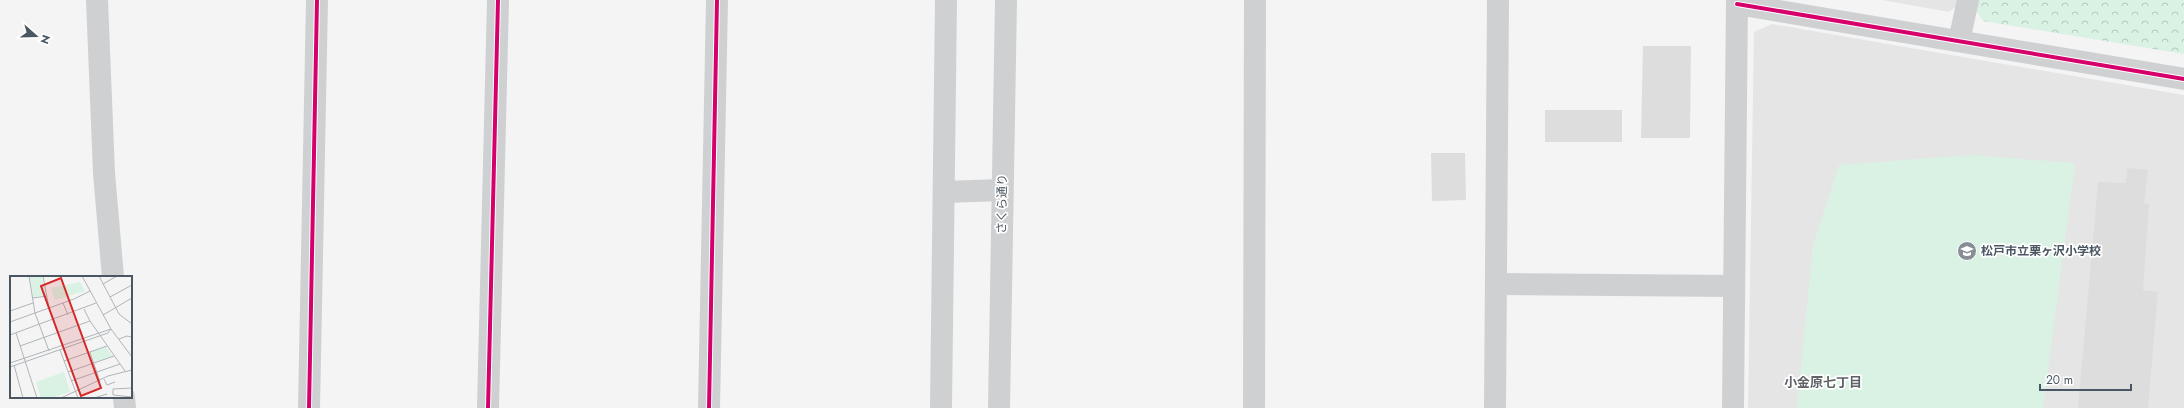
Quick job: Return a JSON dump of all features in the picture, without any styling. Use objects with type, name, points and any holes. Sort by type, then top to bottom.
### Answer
[{"type":"street","points":[[97,0],[104,173],[113,276]]},
{"type":"street","points":[[309,408],[317,0]]},
{"type":"street","points":[[488,408],[498,0]]},
{"type":"street","points":[[709,408],[717,0]]},
{"type":"street","points":[[941,408],[946,0]]},
{"type":"street","name":"さくら通り","points":[[999,408],[1006,0]]},
{"type":"street","points":[[1254,408],[1256,0]]},
{"type":"street","points":[[1495,408],[1498,0]]},
{"type":"street","points":[[1959,41],[1968,0]]},
{"type":"street","points":[[1733,408],[1737,2],[2184,80]]},
{"type":"street","points":[[944,192],[1002,190]]},
{"type":"street","points":[[1496,284],[1734,286]]},
{"type":"street","points":[[124,398],[125,408]]},
{"type":"shaded area","points":[[1882,0],[1960,0],[1959,4],[1949,12]]},
{"type":"shaded area","name":"松戸市立栗ヶ沢小学校","points":[[1772,24],[2184,95],[2184,408],[1748,408],[1754,32]]},
{"type":"green space","points":[[1978,0],[2184,0],[2184,54],[1983,21],[1976,10]]},
{"type":"green space","points":[[1970,155],[2075,163],[2043,408],[1797,408],[1813,245],[1839,165]]},
{"type":"building","points":[[1643,46],[1691,46],[1690,138],[1641,138]]},
{"type":"building","points":[[1545,110],[1622,110],[1622,142],[1545,142]]},
{"type":"building","points":[[1431,153],[1465,153],[1466,200],[1432,201]]},
{"type":"building","points":[[2127,168],[2148,170],[2144,203],[2149,204],[2143,290],[2158,292],[2148,408],[2078,408],[2098,182],[2126,183]]},
{"type":"cycle path","points":[[309,408],[317,0]]},
{"type":"cycle path","points":[[488,408],[498,0]]},
{"type":"cycle path","points":[[709,408],[717,0]]},
{"type":"cycle path","points":[[1737,4],[2184,79]]},
{"type":"place","name":"松戸市立栗ヶ沢小学校","points":[[1967,251]]},
{"type":"district","name":"小金原七丁目","points":[[1823,382]]}]
